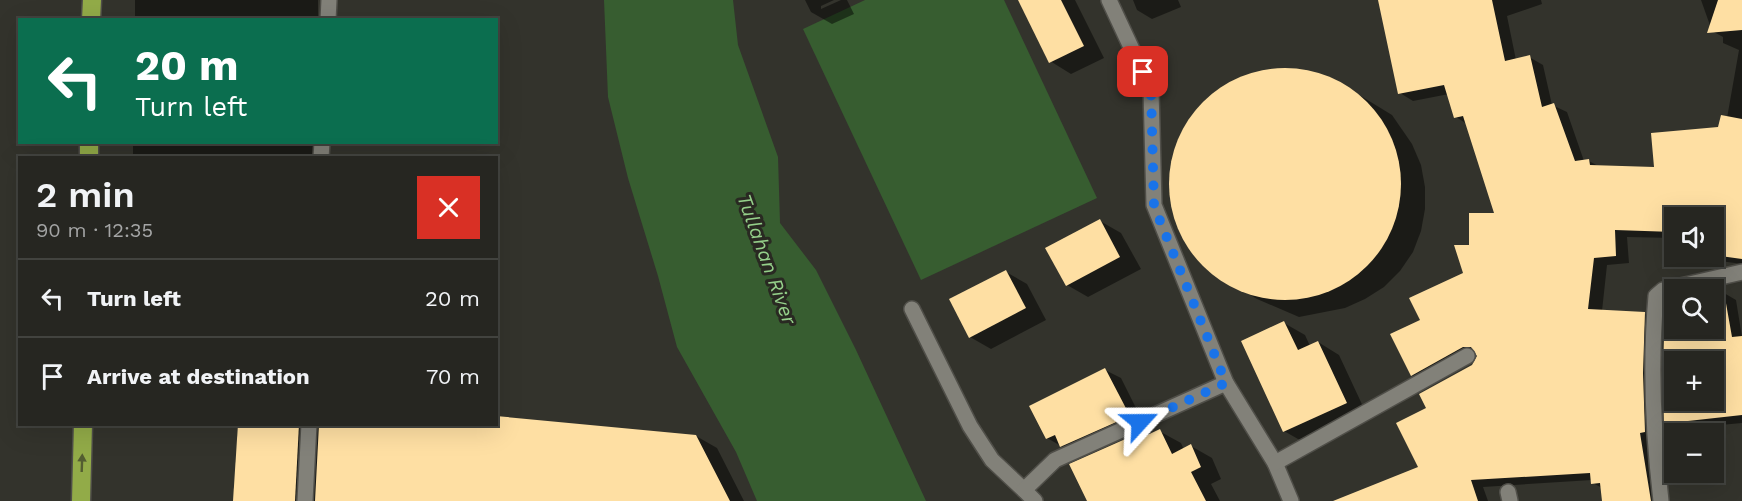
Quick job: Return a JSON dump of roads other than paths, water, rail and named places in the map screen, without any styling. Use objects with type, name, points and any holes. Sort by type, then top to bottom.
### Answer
[{"type":"highway","points":[[91,18],[92,0]]},
{"type":"highway","points":[[81,501],[83,426]]},
{"type":"street","points":[[328,18],[329,0]]},
{"type":"street","points":[[1109,0],[1151,90],[1154,206],[1226,383],[1275,463],[1292,501]]},
{"type":"street","points":[[1661,501],[1653,438],[1656,296],[1663,290],[1742,272]]},
{"type":"street","points":[[912,309],[970,426],[992,460],[1030,496],[1055,460],[1226,383]]},
{"type":"street","points":[[1275,463],[1467,356]]},
{"type":"street","points":[[305,501],[309,426]]},
{"type":"water","name":"Tullahan River","points":[[604,0],[733,0],[738,45],[778,157],[780,223],[816,270],[926,501],[757,501],[736,452],[677,347],[628,178],[608,97]]},
{"type":"water","points":[[865,0],[1004,0],[1097,198],[921,280],[803,29]]}]
